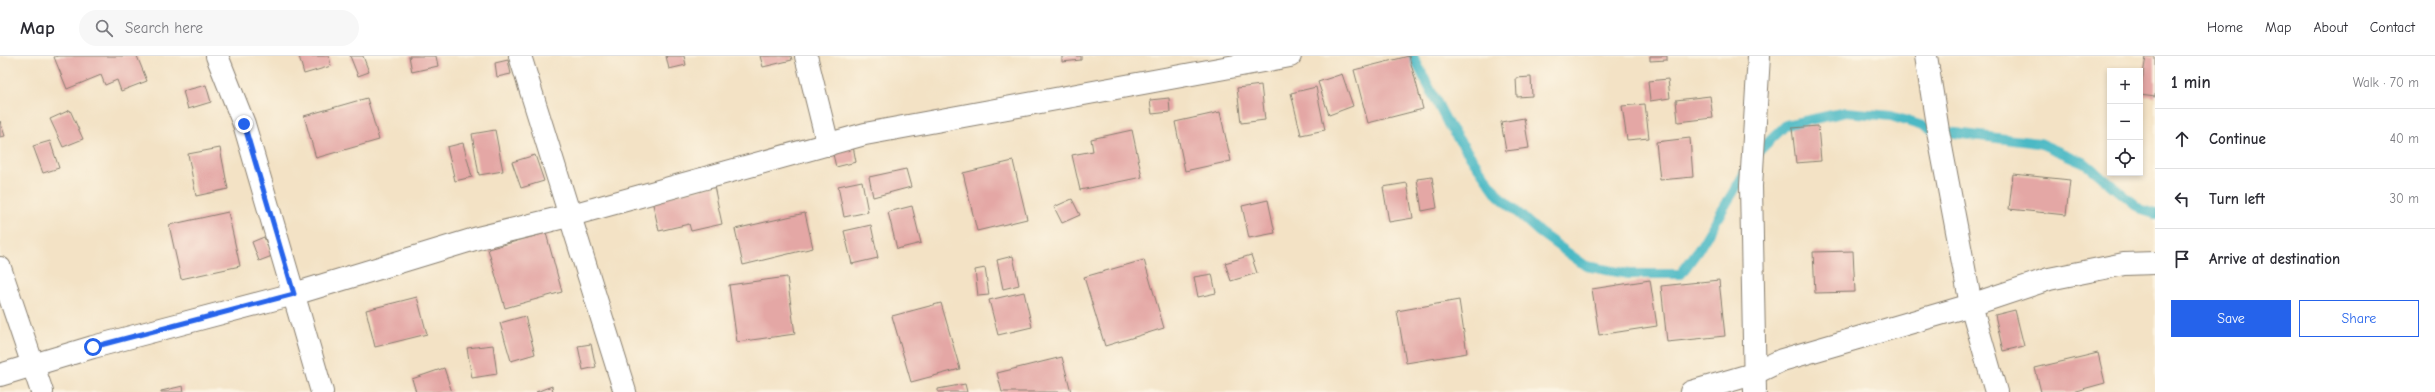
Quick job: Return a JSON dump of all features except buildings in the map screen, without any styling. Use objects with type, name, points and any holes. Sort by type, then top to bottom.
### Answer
[{"type":"street","points":[[217,56],[244,124],[322,392]]},
{"type":"street","points":[[520,56],[568,216],[625,392]]},
{"type":"street","points":[[806,56],[828,145]]},
{"type":"street","points":[[0,375],[93,347],[294,294],[478,238],[568,216],[865,134],[1290,56]]},
{"type":"street","points":[[1754,383],[1751,186],[1759,56]]},
{"type":"street","points":[[1926,56],[1938,131],[1971,304],[1996,392]]},
{"type":"street","points":[[1691,392],[1754,383],[1782,360],[2050,279],[2124,264],[2155,263]]},
{"type":"street","points":[[0,268],[42,392]]},
{"type":"waterway","points":[[1413,56],[1449,126],[1498,195],[1539,232],[1586,266],[1629,274],[1681,274],[1699,249],[1747,169]]},
{"type":"waterway","points":[[1755,155],[1786,125],[1846,112],[1891,116],[1938,131],[2039,143],[2085,163],[2142,210],[2155,214]]},
{"type":"route","points":[[93,347],[294,294],[244,124]]}]
